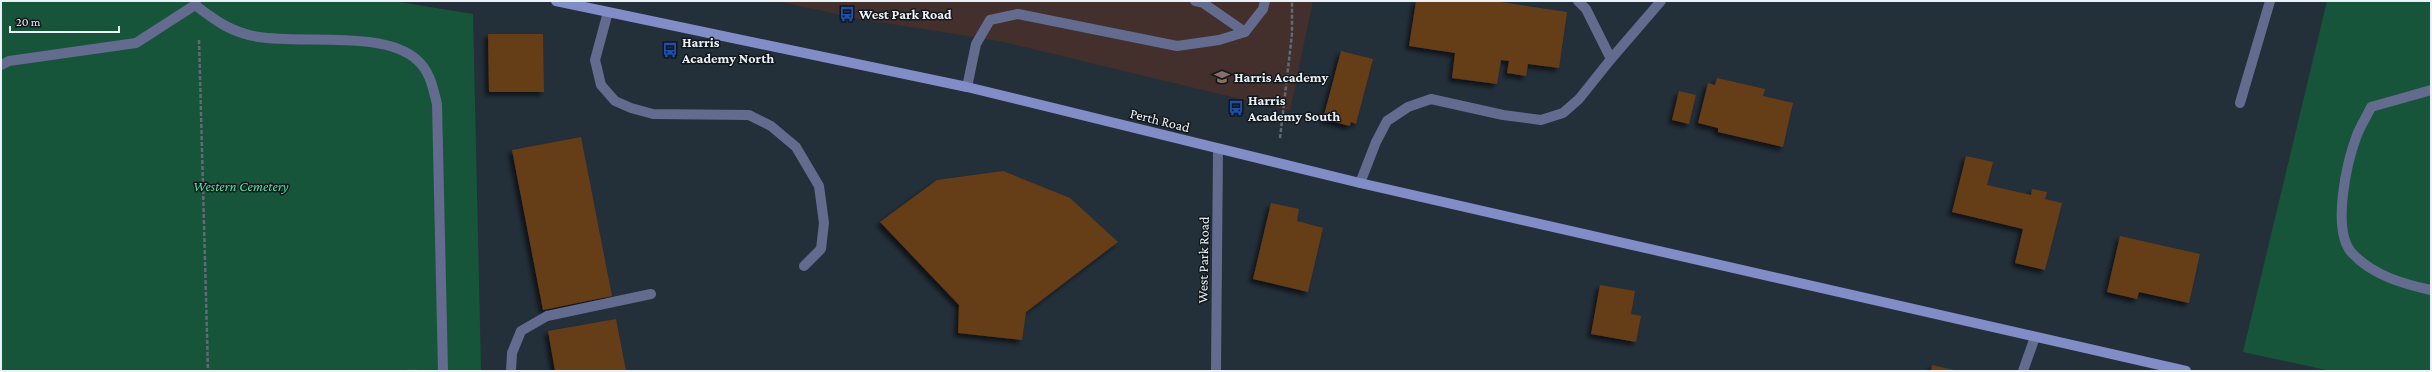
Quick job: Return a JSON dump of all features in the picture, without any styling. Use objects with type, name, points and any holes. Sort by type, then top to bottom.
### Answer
[{"type":"street","name":"Perth Road","points":[[556,1],[967,87],[1360,183],[2186,371]]},
{"type":"street","points":[[1195,1],[1203,3],[1245,32]]},
{"type":"street","points":[[967,87],[976,44],[990,20],[1018,14],[1177,46],[1219,40],[1245,32],[1263,8],[1265,1]]},
{"type":"street","points":[[1578,1],[1586,9],[1611,59]]},
{"type":"street","points":[[1360,183],[1376,142],[1387,121],[1408,107],[1431,99],[1503,115],[1541,120],[1563,113],[1579,99],[1661,1]]},
{"type":"street","points":[[2240,103],[2270,1]]},
{"type":"street","points":[[1,65],[9,61],[136,43],[195,3],[223,27],[259,37],[369,42],[395,47],[417,60],[431,80],[437,104],[443,371]]},
{"type":"street","points":[[608,12],[595,60],[602,85],[615,101],[631,108],[653,114],[749,115],[771,126],[796,147],[819,186],[824,224],[821,249],[804,266]]},
{"type":"street","points":[[2431,90],[2371,107],[2357,135],[2344,190],[2341,229],[2351,252],[2372,270],[2406,284],[2431,290]]},
{"type":"street","name":"West Park Road","points":[[1216,371],[1218,149]]},
{"type":"street","points":[[511,371],[512,353],[521,331],[548,316],[651,294]]},
{"type":"street","points":[[2023,371],[2035,337]]},
{"type":"path","points":[[1277,162],[1292,34],[1292,1]]},
{"type":"path","points":[[195,3],[201,56],[208,371]]},
{"type":"shaded area","name":"Harris Academy","points":[[776,1],[1313,1],[1290,111],[1004,42],[860,19]]},
{"type":"green space","name":"Western Cemetery","points":[[1,1],[393,1],[473,14],[481,371],[1,371]]},
{"type":"green space","points":[[2327,1],[2431,1],[2431,371],[2331,371],[2243,352]]},
{"type":"building","points":[[1416,1],[1494,1],[1567,12],[1559,68],[1528,64],[1526,76],[1507,73],[1509,61],[1501,60],[1497,84],[1452,78],[1455,53],[1409,46]]},
{"type":"building","points":[[488,34],[543,34],[544,92],[489,92]]},
{"type":"building","points":[[1341,51],[1373,59],[1356,124],[1351,122],[1350,126],[1323,119]]},
{"type":"building","points":[[1717,78],[1765,89],[1763,96],[1793,103],[1783,147],[1718,132],[1718,128],[1698,123],[1708,83],[1715,85]]},
{"type":"building","points":[[1679,91],[1696,95],[1689,124],[1672,120]]},
{"type":"building","points":[[581,137],[612,296],[543,310],[512,150]]},
{"type":"building","points":[[1966,156],[1993,162],[1987,185],[2031,195],[2032,189],[2047,192],[2045,199],[2062,203],[2045,270],[2015,263],[2023,229],[1952,212]]},
{"type":"building","points":[[1003,171],[1070,198],[1118,242],[1026,312],[1022,340],[958,333],[959,305],[880,222],[937,180]]},
{"type":"building","points":[[1271,203],[1299,209],[1297,221],[1323,228],[1308,292],[1253,279]]},
{"type":"building","points":[[2120,236],[2200,254],[2189,303],[2139,292],[2137,299],[2107,292]]},
{"type":"building","points":[[1600,285],[1635,291],[1631,314],[1641,316],[1636,342],[1591,334]]},
{"type":"building","points":[[616,319],[626,371],[555,371],[548,331]]},
{"type":"building","points":[[1932,365],[1954,370],[1954,371],[1931,371]]},
{"type":"place","name":"West Park Road","points":[[847,14]]},
{"type":"place","name":"Harris Academy North","points":[[670,50]]},
{"type":"place","name":"Harris Academy","points":[[1222,77]]},
{"type":"place","name":"Harris Academy South","points":[[1236,108]]}]
